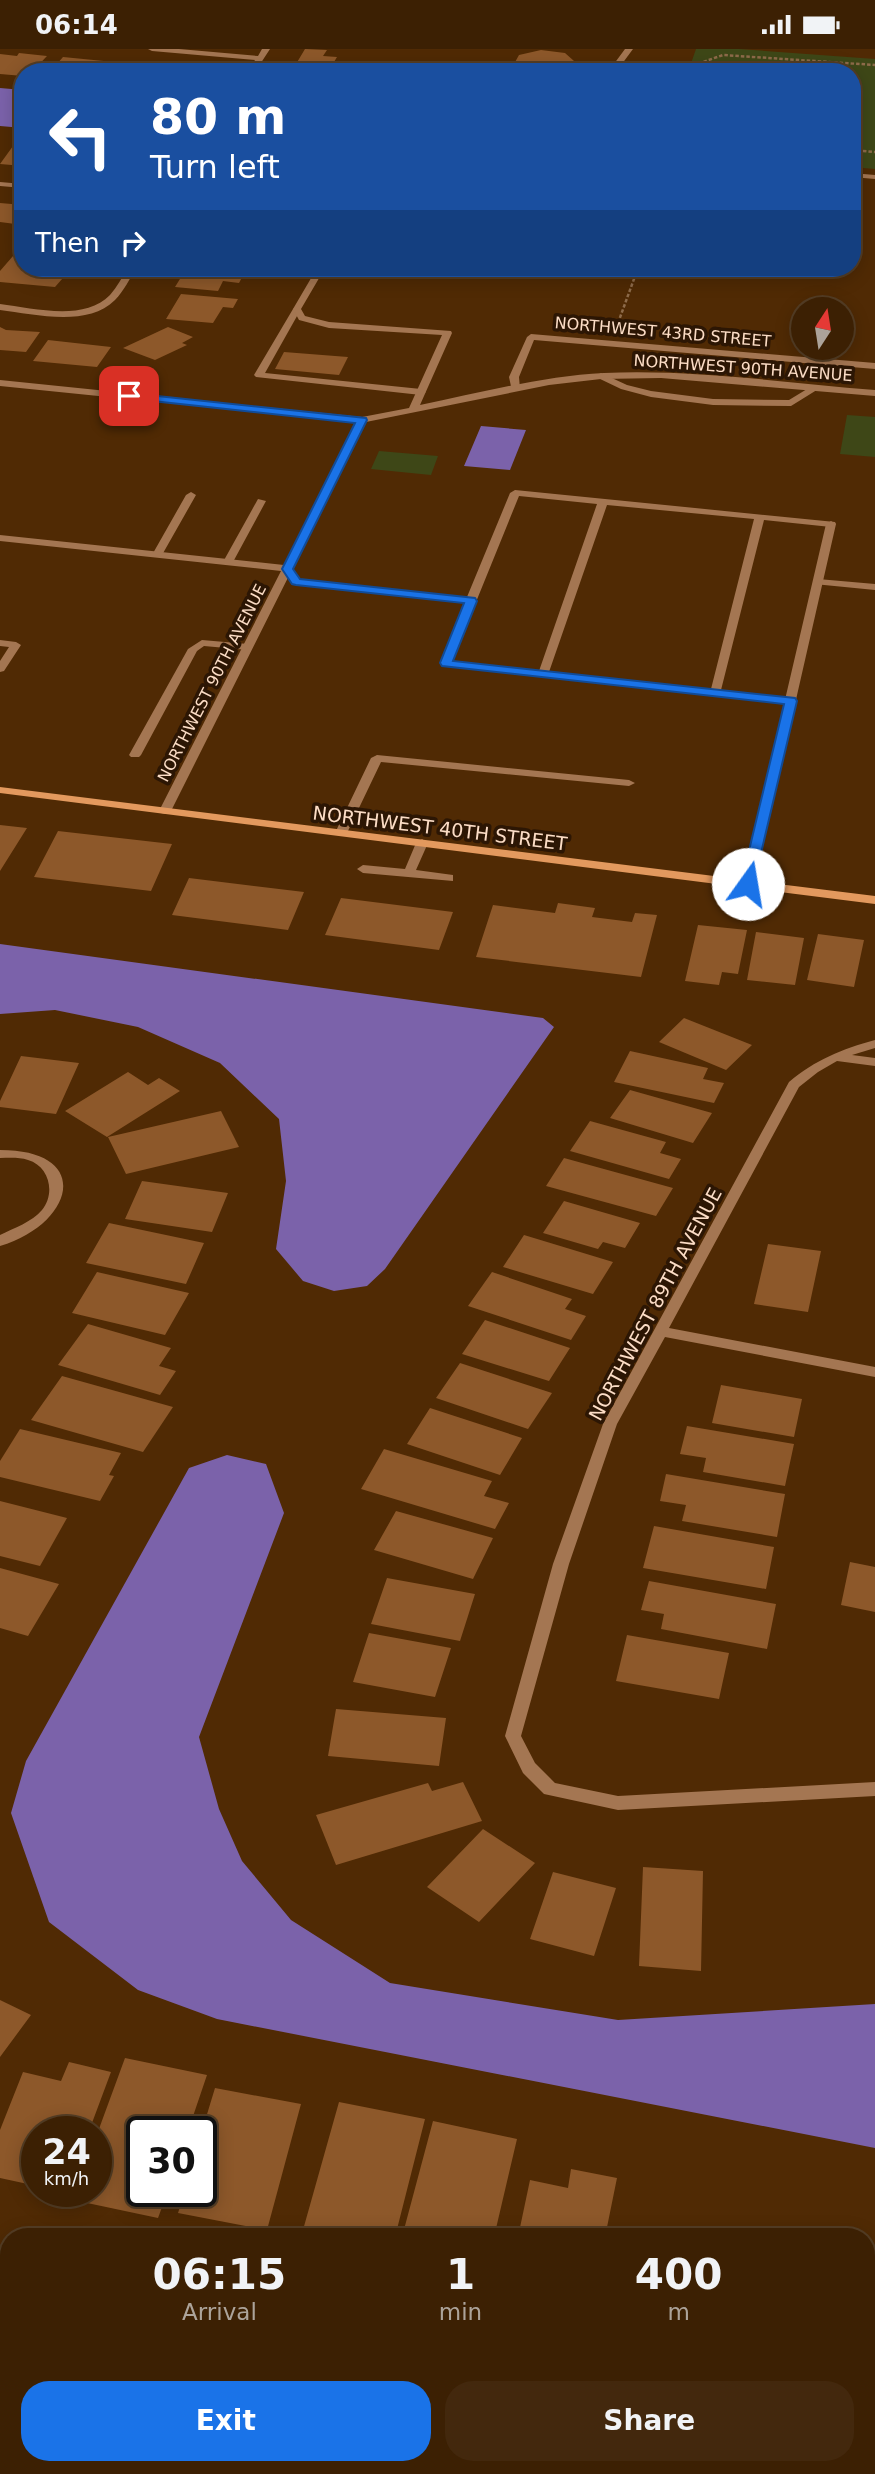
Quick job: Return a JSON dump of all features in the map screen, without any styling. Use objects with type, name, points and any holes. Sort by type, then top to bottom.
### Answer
[{"type":"street","points":[[152,49],[259,58]]},
{"type":"street","points":[[256,63],[266,49]]},
{"type":"street","points":[[0,307],[63,314],[92,310],[110,300],[126,277]]},
{"type":"street","points":[[316,277],[259,375],[421,392]]},
{"type":"street","points":[[297,309],[302,318],[329,324],[448,333],[413,410]]},
{"type":"street","name":"NORTHWEST 43RD STREET","points":[[514,389],[514,377],[531,337],[875,366]]},
{"type":"street","name":"NORTHWEST 90TH AVENUE","points":[[0,383],[362,420],[571,378],[601,376],[661,375],[875,393]]},
{"type":"street","points":[[601,376],[624,387],[651,394],[713,402],[791,403],[803,398],[815,388]]},
{"type":"street","name":"NORTHWEST 90TH AVENUE","points":[[166,811],[362,420]]},
{"type":"street","points":[[748,884],[831,524],[515,493],[446,663],[790,701]]},
{"type":"street","points":[[157,555],[191,495]]},
{"type":"street","points":[[228,562],[261,501]]},
{"type":"street","points":[[543,674],[603,501]]},
{"type":"street","points":[[715,693],[760,517]]},
{"type":"street","points":[[0,538],[288,569],[296,582],[471,601]]},
{"type":"street","points":[[818,582],[875,587]]},
{"type":"street","points":[[0,643],[16,645],[0,669]]},
{"type":"street","points":[[135,755],[193,649],[202,643],[248,647]]},
{"type":"street","points":[[341,833],[377,758],[629,783]]},
{"type":"street","name":"NORTHWEST 40TH STREET","points":[[0,790],[875,900]]},
{"type":"street","points":[[409,873],[422,843]]},
{"type":"street","points":[[363,869],[449,878]]},
{"type":"street","name":"NORTHWEST 89TH AVENUE","points":[[875,1044],[817,1064],[794,1085],[610,1424],[561,1564],[513,1736],[529,1768],[550,1789],[618,1803],[875,1789]]},
{"type":"street","points":[[834,1057],[875,1062]]},
{"type":"street","points":[[0,1154],[35,1158],[53,1172],[57,1190],[48,1212],[28,1227],[0,1241]]},
{"type":"street","points":[[661,1331],[875,1372]]},
{"type":"path","points":[[703,63],[723,55],[845,63]]},
{"type":"path","points":[[610,344],[635,277]]},
{"type":"green space","points":[[696,49],[739,49],[875,59],[875,169],[861,168],[861,63],[691,63]]},
{"type":"green space","points":[[847,415],[875,417],[875,457],[840,454]]},
{"type":"green space","points":[[379,451],[438,456],[431,475],[371,469]]},
{"type":"shaded area","points":[[0,88],[14,89],[14,127],[0,126]]},
{"type":"shaded area","points":[[481,426],[526,430],[510,470],[464,466]]},
{"type":"shaded area","points":[[0,944],[543,1018],[554,1027],[385,1269],[367,1286],[334,1291],[303,1281],[276,1249],[286,1181],[279,1119],[220,1063],[138,1027],[55,1010],[0,1014]]},
{"type":"shaded area","points":[[227,1455],[266,1464],[284,1513],[199,1737],[219,1809],[242,1861],[291,1920],[390,1983],[618,2020],[875,2004],[875,2148],[217,2019],[138,1990],[49,1922],[11,1813],[26,1761],[189,1468]]},
{"type":"building","points":[[305,49],[327,50],[323,56],[337,57],[333,63],[297,63]]},
{"type":"building","points":[[541,50],[565,53],[574,61],[515,63],[519,55]]},
{"type":"building","points":[[19,53],[47,56],[40,63],[14,63],[14,75],[0,74],[0,54],[17,56]]},
{"type":"building","points":[[63,57],[114,62],[113,63],[58,63]]},
{"type":"building","points":[[639,61],[675,63],[638,63]]},
{"type":"building","points":[[13,146],[14,146],[14,165],[0,164]]},
{"type":"building","points":[[0,203],[14,204],[14,224],[0,222]]},
{"type":"building","points":[[13,256],[14,277],[64,277],[55,287],[0,282],[0,271]]},
{"type":"building","points":[[181,277],[242,277],[239,283],[223,281],[218,291],[175,287]]},
{"type":"building","points":[[181,294],[238,299],[233,308],[223,307],[213,323],[166,319]]},
{"type":"building","points":[[0,327],[6,330],[40,332],[26,352],[0,350]]},
{"type":"building","points":[[168,327],[193,337],[182,343],[187,345],[155,360],[123,348]]},
{"type":"building","points":[[48,340],[111,347],[97,367],[33,361]]},
{"type":"building","points":[[284,352],[348,357],[339,375],[275,369]]},
{"type":"building","points":[[0,825],[27,828],[0,871]]},
{"type":"building","points":[[58,831],[172,844],[151,891],[34,877]]},
{"type":"building","points":[[189,878],[304,892],[288,930],[172,915]]},
{"type":"building","points":[[341,898],[453,912],[439,950],[325,935]]},
{"type":"building","points":[[558,903],[595,908],[592,917],[632,922],[635,913],[657,915],[641,977],[476,957],[493,905],[555,913]]},
{"type":"building","points":[[698,925],[747,930],[738,974],[722,972],[719,985],[685,981]]},
{"type":"building","points":[[756,932],[804,938],[795,985],[747,980]]},
{"type":"building","points":[[818,934],[864,940],[854,987],[807,980]]},
{"type":"building","points":[[684,1018],[752,1045],[726,1070],[659,1042]]},
{"type":"building","points":[[630,1051],[708,1068],[703,1079],[724,1083],[714,1103],[614,1082]]},
{"type":"building","points":[[21,1056],[79,1063],[56,1114],[0,1107],[0,1101]]},
{"type":"building","points":[[128,1072],[148,1085],[159,1078],[180,1091],[107,1137],[65,1111]]},
{"type":"building","points":[[630,1090],[712,1113],[693,1143],[610,1118]]},
{"type":"building","points":[[221,1111],[239,1147],[126,1174],[108,1137]]},
{"type":"building","points":[[590,1121],[666,1142],[660,1153],[681,1159],[669,1179],[570,1151]]},
{"type":"building","points":[[564,1158],[673,1188],[656,1216],[546,1186]]},
{"type":"building","points":[[142,1181],[228,1193],[212,1232],[125,1219]]},
{"type":"building","points":[[564,1201],[640,1223],[625,1248],[603,1242],[598,1249],[543,1233]]},
{"type":"building","points":[[109,1223],[204,1243],[186,1284],[86,1263]]},
{"type":"building","points":[[524,1235],[613,1262],[593,1294],[503,1267]]},
{"type":"building","points":[[768,1244],[821,1251],[808,1312],[754,1304]]},
{"type":"building","points":[[97,1272],[189,1293],[165,1335],[72,1313]]},
{"type":"building","points":[[492,1272],[572,1299],[565,1309],[586,1316],[571,1340],[468,1306]]},
{"type":"building","points":[[485,1320],[570,1348],[549,1381],[462,1354]]},
{"type":"building","points":[[88,1324],[171,1348],[159,1366],[176,1371],[160,1395],[58,1365]]},
{"type":"building","points":[[460,1363],[552,1393],[528,1429],[436,1398]]},
{"type":"building","points":[[62,1376],[173,1407],[143,1452],[31,1420]]},
{"type":"building","points":[[721,1385],[802,1399],[794,1437],[712,1423]]},
{"type":"building","points":[[430,1408],[522,1438],[500,1475],[407,1444]]},
{"type":"building","points":[[687,1426],[794,1444],[785,1486],[703,1472],[706,1458],[680,1454]]},
{"type":"building","points":[[20,1429],[121,1453],[109,1475],[114,1476],[100,1501],[0,1477],[0,1461]]},
{"type":"building","points":[[384,1449],[492,1481],[484,1496],[509,1503],[495,1529],[361,1489]]},
{"type":"building","points":[[666,1474],[785,1494],[777,1537],[682,1521],[686,1505],[660,1501]]},
{"type":"building","points":[[0,1501],[67,1518],[40,1566],[0,1556]]},
{"type":"building","points":[[396,1511],[493,1538],[473,1579],[374,1550]]},
{"type":"building","points":[[654,1526],[774,1547],[766,1589],[643,1568]]},
{"type":"building","points":[[850,1562],[875,1567],[875,1612],[841,1605]]},
{"type":"building","points":[[0,1568],[59,1584],[28,1636],[0,1628]]},
{"type":"building","points":[[387,1578],[475,1594],[460,1641],[371,1624]]},
{"type":"building","points":[[649,1581],[776,1604],[767,1649],[661,1629],[664,1614],[641,1610]]},
{"type":"building","points":[[369,1633],[451,1648],[435,1697],[353,1682]]},
{"type":"building","points":[[627,1635],[729,1653],[719,1699],[616,1681]]},
{"type":"building","points":[[336,1709],[446,1718],[439,1766],[328,1756]]},
{"type":"building","points":[[463,1782],[482,1821],[336,1865],[316,1815],[428,1783],[432,1791]]},
{"type":"building","points":[[483,1829],[535,1863],[479,1922],[427,1887]]},
{"type":"building","points":[[643,1867],[703,1871],[701,1971],[639,1966]]},
{"type":"building","points":[[553,1872],[616,1888],[594,1956],[530,1939]]},
{"type":"building","points":[[0,2000],[31,2015],[0,2057]]},
{"type":"building","points":[[125,2058],[207,2075],[193,2116],[126,2116],[126,2207],[162,2207],[158,2218],[106,2207],[112,2207],[112,2116],[104,2116]]},
{"type":"building","points":[[69,2062],[111,2072],[95,2116],[21,2116],[21,2183],[0,2178],[0,2130],[23,2072],[61,2081]]},
{"type":"building","points":[[215,2088],[301,2104],[268,2228],[178,2213],[180,2207],[217,2207],[217,2116],[206,2116]]},
{"type":"building","points":[[339,2102],[425,2119],[397,2228],[304,2228]]},
{"type":"building","points":[[433,2121],[517,2139],[496,2228],[404,2228]]},
{"type":"building","points":[[571,2169],[617,2178],[607,2228],[520,2228],[530,2180],[568,2188]]},
{"type":"route","points":[[129,396],[362,420],[288,569],[296,582],[471,601],[446,663],[790,701],[748,884]]}]
